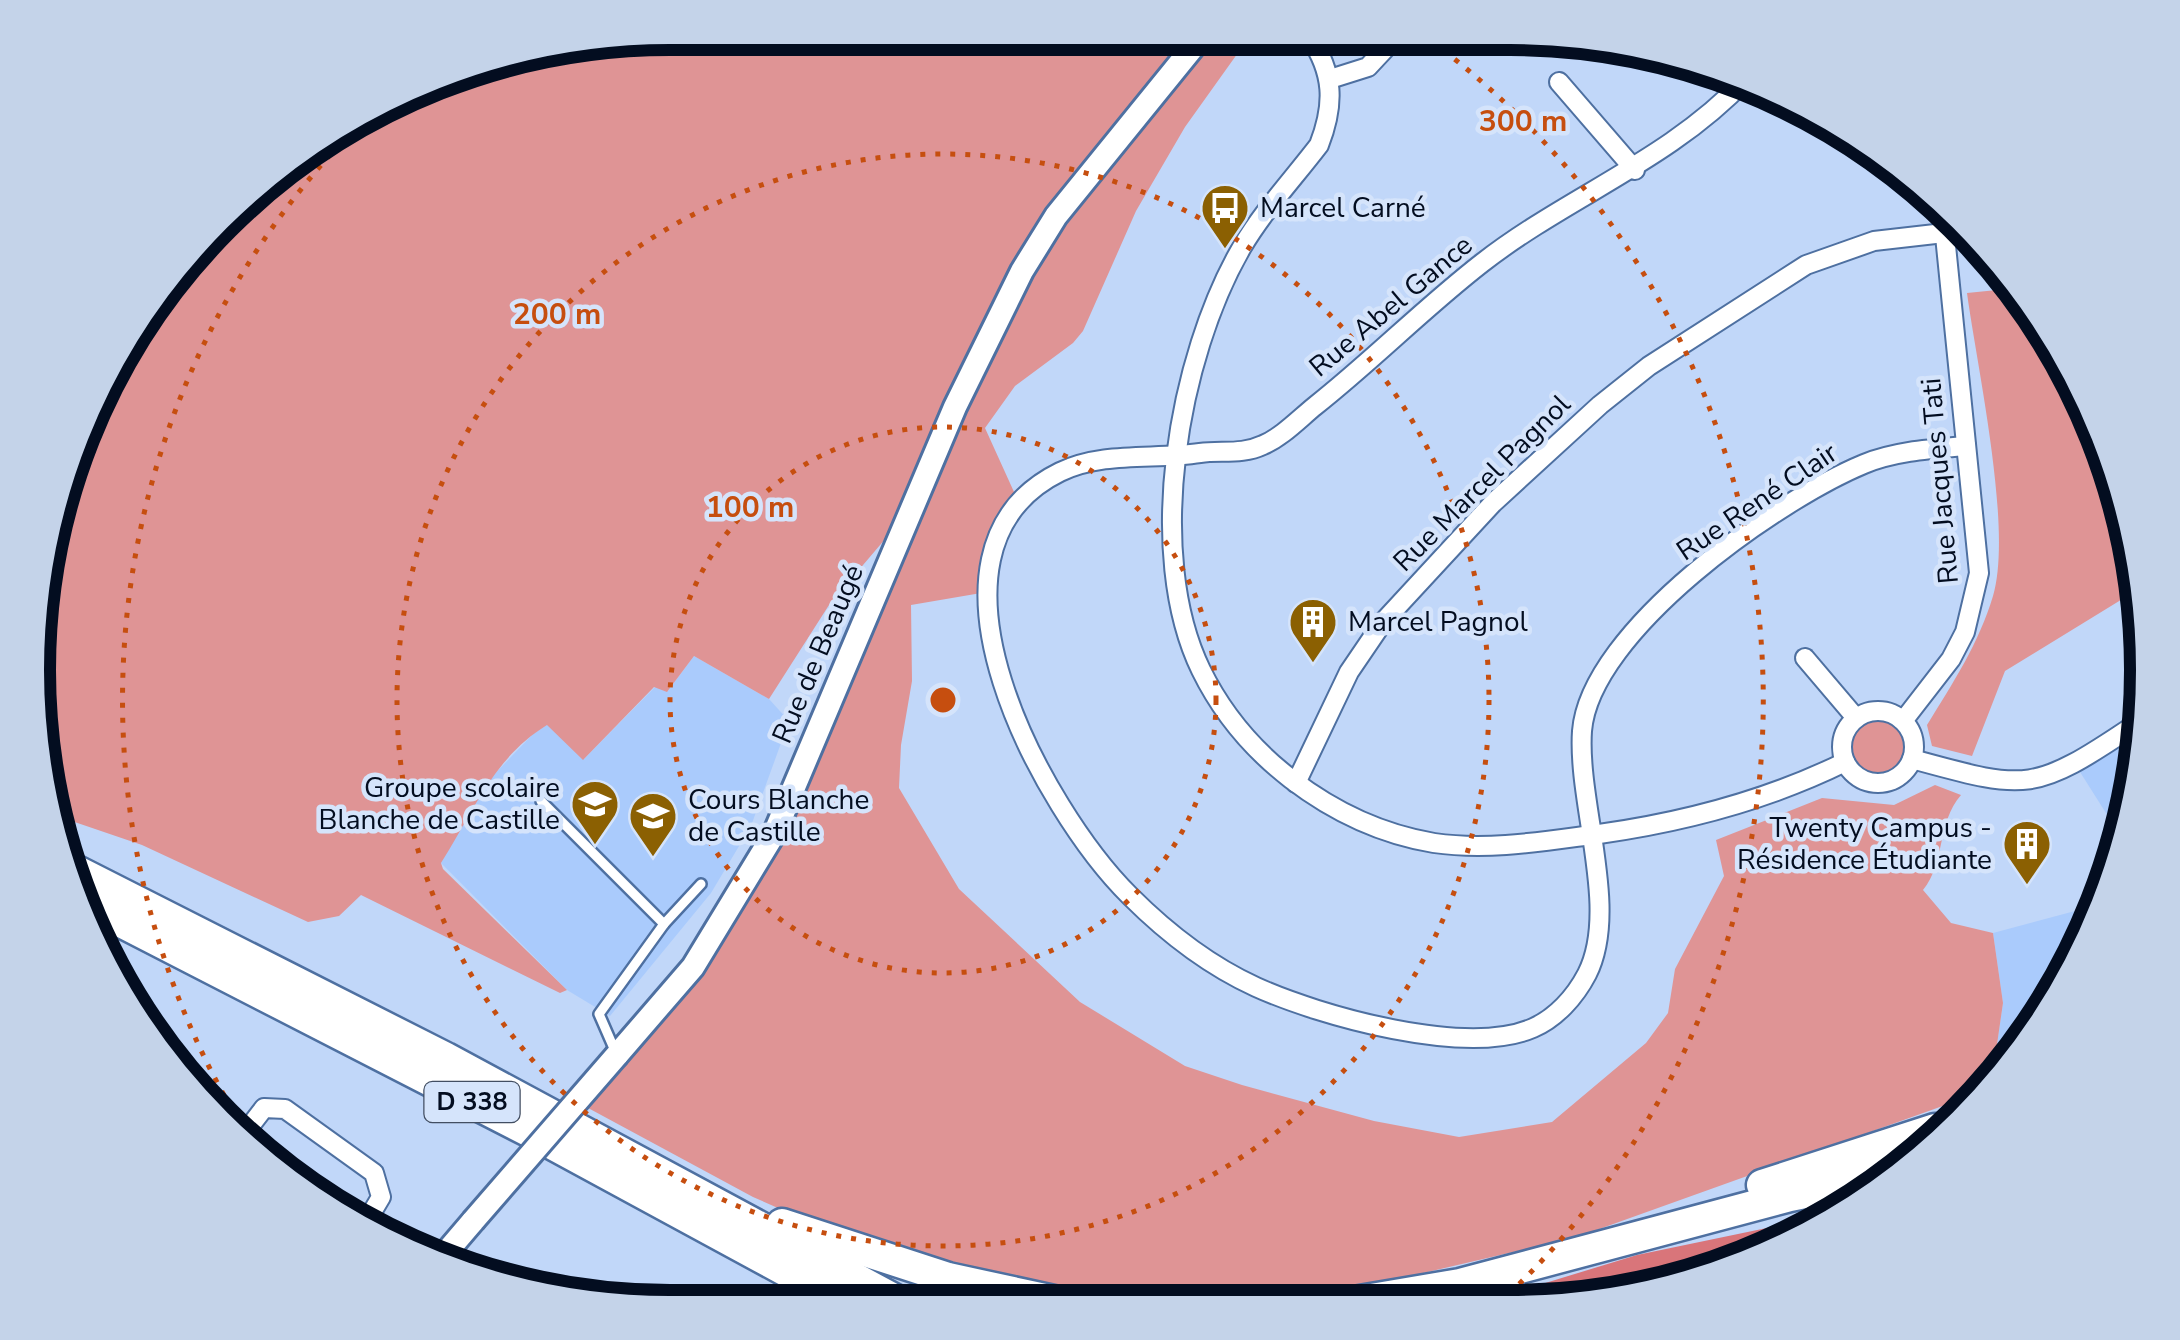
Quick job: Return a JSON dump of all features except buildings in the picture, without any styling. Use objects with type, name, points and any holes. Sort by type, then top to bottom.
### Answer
[{"type":"highway","name":"D 338","points":[[85,875],[748,1218],[876,1290]]},
{"type":"highway","name":"D 338","points":[[99,912],[530,1132],[821,1290]]},
{"type":"highway","points":[[1460,1284],[1922,1133]]},
{"type":"highway","points":[[1425,1290],[1460,1284],[1790,1196],[1860,1182]]},
{"type":"highway","points":[[748,1218],[793,1226],[948,1278],[1003,1290]]},
{"type":"street","name":"Rue de Beaugé","points":[[449,1249],[703,953],[775,832],[955,407],[1022,271],[1056,216],[1191,50]]},
{"type":"street","points":[[1316,50],[1330,80],[1330,105],[1319,144],[1250,235],[1214,305],[1184,411],[1178,458],[1173,550],[1186,633],[1200,668],[1233,725],[1258,754],[1324,805],[1354,819],[1433,843],[1503,845],[1591,835],[1722,809],[1845,762]]},
{"type":"street","points":[[1330,80],[1368,68],[1384,50]]},
{"type":"street","points":[[1559,82],[1634,170]]},
{"type":"street","name":"Rue Abel Gance","points":[[1591,835],[1598,914],[1591,964],[1568,1003],[1548,1020],[1522,1032],[1419,1034],[1342,1017],[1253,986],[1168,931],[1091,852],[1047,786],[1018,724],[986,605],[987,577],[998,538],[1016,507],[1043,482],[1104,459],[1178,458],[1267,444],[1364,367],[1484,261],[1634,170],[1694,129],[1733,92]]},
{"type":"street","name":"Rue Marcel Pagnol","points":[[1296,783],[1349,672],[1384,622],[1493,504],[1600,404],[1649,366],[1806,265],[1874,241],[1941,225]]},
{"type":"street","name":"Rue Jacques Tati","points":[[1902,721],[1951,659],[1976,603],[1980,573],[1944,229]]},
{"type":"street","name":"Rue René Clair","points":[[1591,835],[1582,757],[1586,710],[1612,656],[1632,632],[1717,554],[1860,466],[1904,453],[1966,446]]},
{"type":"street","points":[[1805,658],[1856,718]]},
{"type":"street","points":[[1880,711],[1902,721],[1912,736],[1912,758],[1897,777],[1879,783],[1861,779],[1845,762],[1843,736],[1856,718],[1880,711]]},
{"type":"street","points":[[1912,758],[1989,781],[2026,781],[2071,766],[2127,730]]},
{"type":"street","points":[[250,1126],[264,1108],[285,1109],[374,1174],[381,1197],[372,1213]]},
{"type":"lane","points":[[541,801],[664,924]]},
{"type":"lane","points":[[617,1056],[599,1014],[664,924],[701,884]]},
{"type":"shaded area","points":[[670,50],[1240,50],[1185,127],[1136,211],[1083,331],[1073,343],[1015,386],[985,428],[1019,503],[987,592],[911,605],[912,681],[901,745],[899,788],[959,889],[1080,1002],[1185,1066],[1374,1121],[1459,1137],[1552,1122],[1646,1043],[1668,1013],[1675,969],[1724,876],[1716,840],[1822,798],[1894,805],[1935,785],[1961,795],[1948,818],[1935,867],[1923,890],[1951,923],[1993,933],[2003,1003],[1995,1055],[1954,1102],[1577,1237],[1355,1289],[1058,1290],[821,1227],[753,1197],[577,1102],[722,925],[909,511],[829,605],[769,699],[694,656],[667,692],[654,687],[583,760],[547,725],[528,738],[498,769],[441,863],[567,990],[560,993],[361,895],[339,916],[308,922],[142,845],[69,820],[62,791],[51,711],[51,629],[71,510],[97,433],[154,326],[204,261],[232,232],[261,204],[326,154],[433,97],[510,71],[589,55]]},
{"type":"shaded area","points":[[1999,290],[2026,326],[2066,396],[2109,510],[2126,597],[2005,671],[1972,756],[1932,746],[1927,725],[1973,646],[1993,596],[1998,567],[1996,490],[1967,293]]},
{"type":"shaded area","name":"Groupe scolaire Blanche de Castille","points":[[694,656],[769,699],[789,721],[751,826],[711,893],[610,1016],[567,990],[441,863],[483,786],[533,734],[548,724],[584,759],[655,687],[668,691]]},
{"type":"shaded area","points":[[1877,720],[1896,728],[1904,747],[1896,766],[1877,774],[1858,766],[1850,747],[1858,728]]},
{"type":"shaded area","points":[[2127,730],[2111,821],[2075,764]]},
{"type":"shaded area","points":[[2082,909],[2047,980],[1995,1055],[2003,1003],[1993,933]]},
{"type":"shaded area","points":[[1789,1223],[1747,1243],[1670,1269],[1591,1285],[1523,1290],[1637,1255]]},
{"type":"place","name":"Marcel Carné","points":[[1225,250]]},
{"type":"place","name":"Marcel Pagnol","points":[[1313,664]]},
{"type":"place","name":"Groupe scolaire Blanche de Castille","points":[[595,846]]},
{"type":"place","name":"Cours Blanche de Castille","points":[[653,858]]},
{"type":"place","name":"Twenty Campus - Résidence Étudiante","points":[[2027,886]]}]
